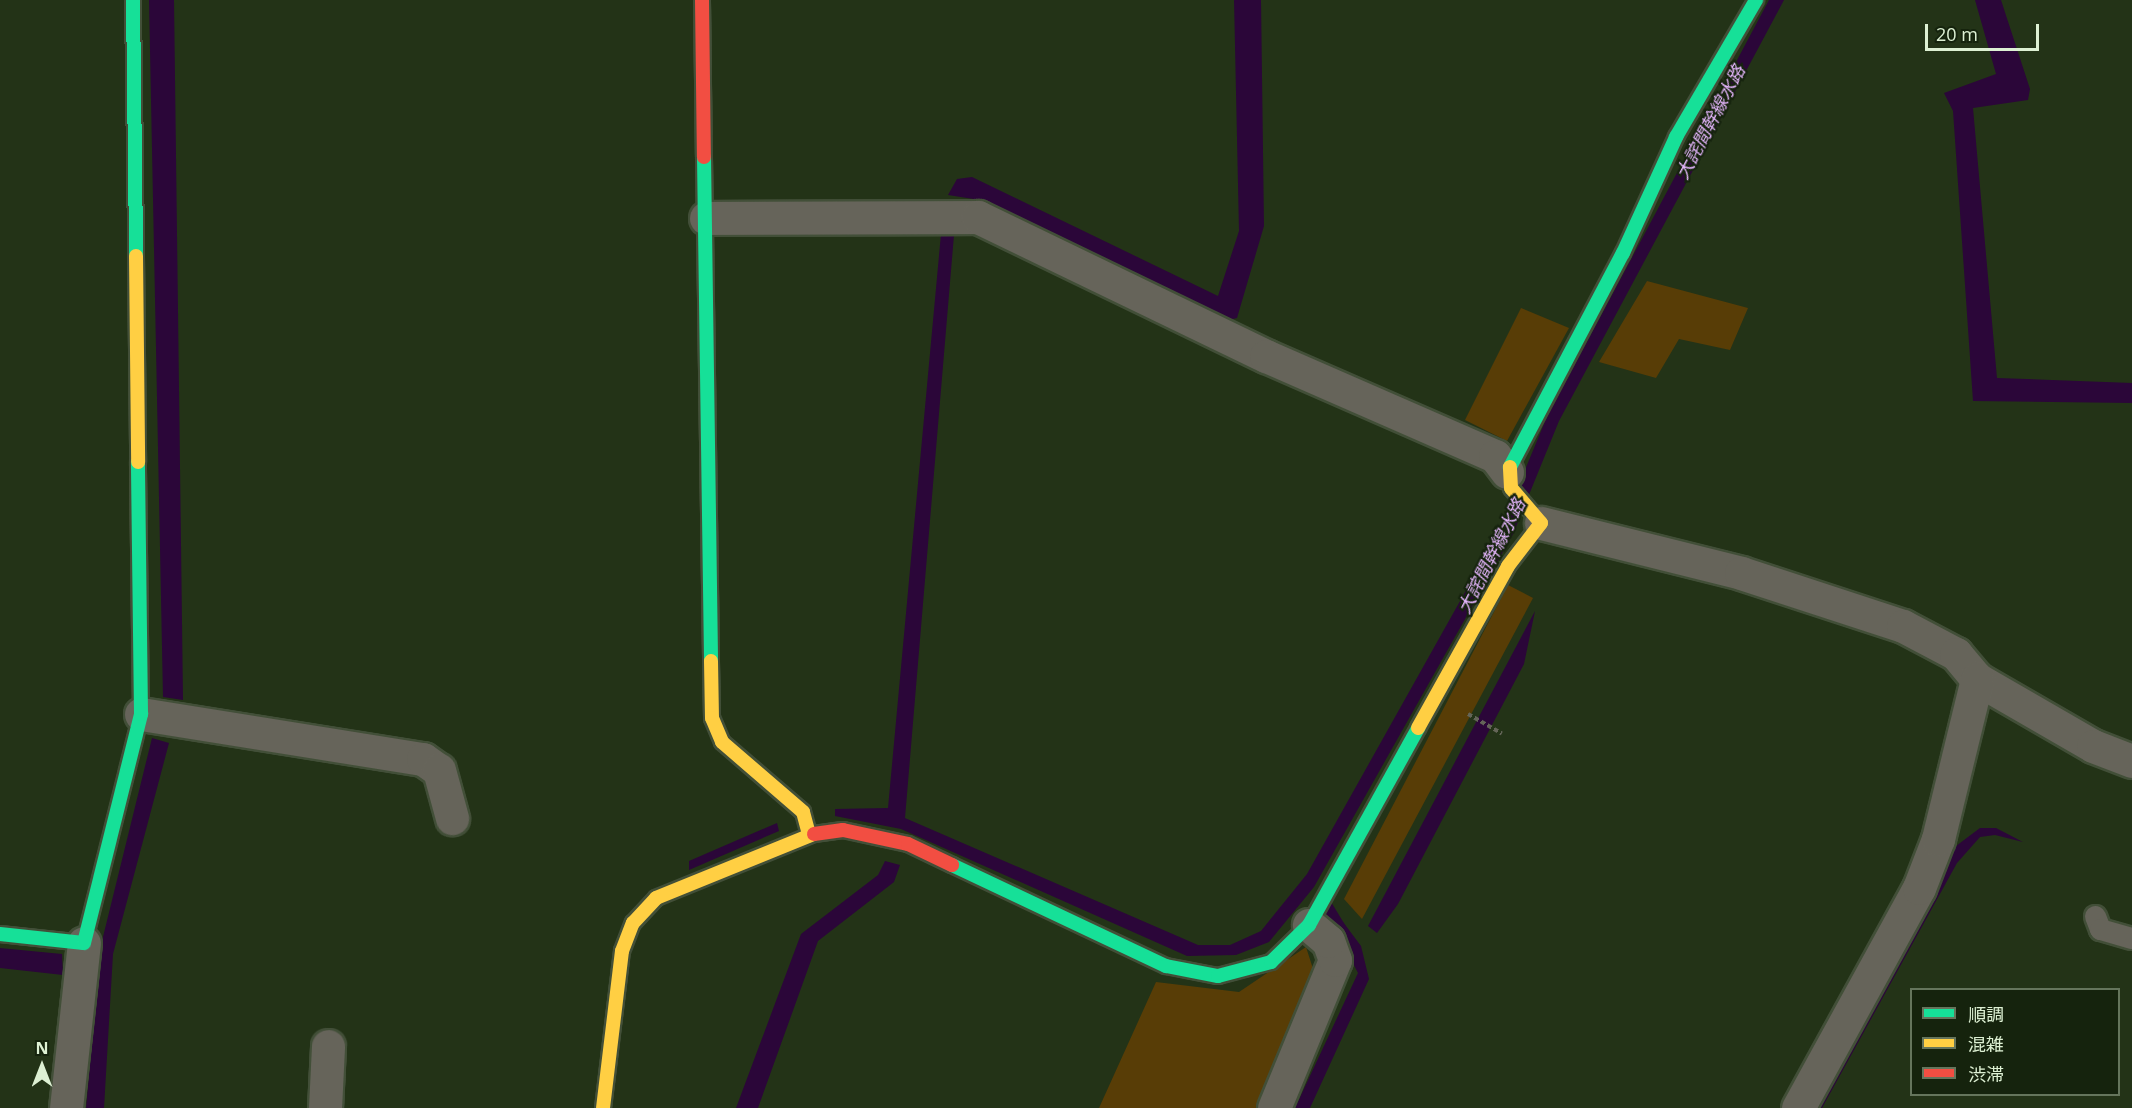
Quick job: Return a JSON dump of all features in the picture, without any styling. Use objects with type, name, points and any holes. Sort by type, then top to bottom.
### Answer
[{"type":"street","points":[[66,1108],[84,943],[141,714],[133,0]]},
{"type":"street","points":[[702,0],[712,718],[723,742],[803,812],[809,835]]},
{"type":"street","points":[[1509,480],[1623,253],[1676,137],[1756,0]]},
{"type":"street","points":[[706,218],[978,218],[1266,356],[1495,456],[1536,517],[1741,573],[1903,626],[1956,654],[1977,679],[2093,746],[2132,761]]},
{"type":"street","points":[[603,1108],[622,951],[633,922],[656,898],[809,835],[843,830],[908,844],[1166,966],[1218,976],[1271,962],[1310,925],[1536,517]]},
{"type":"street","points":[[1798,1108],[1919,888],[1938,838],[1977,679]]},
{"type":"street","points":[[141,714],[423,759],[439,770],[452,818]]},
{"type":"street","points":[[1274,1108],[1335,960],[1328,941],[1310,925]]},
{"type":"street","points":[[0,934],[84,943]]},
{"type":"street","points":[[325,1108],[328,1046]]},
{"type":"lane","points":[[2095,916],[2100,929],[2132,938]]},
{"type":"path","points":[[1470,715],[1502,734]]},
{"type":"shaded area","points":[[1647,281],[1748,308],[1730,350],[1679,339],[1656,378],[1599,362]]},
{"type":"shaded area","points":[[1521,308],[1569,328],[1507,441],[1465,420]]},
{"type":"shaded area","points":[[1508,585],[1533,598],[1362,919],[1344,899]]},
{"type":"shaded area","points":[[1306,947],[1315,975],[1257,1108],[1099,1108],[1156,982],[1239,992]]},
{"type":"water","points":[[149,0],[174,0],[183,700],[163,697]]},
{"type":"water","points":[[1234,0],[1261,0],[1264,226],[1237,318],[1224,321],[980,200],[948,195],[957,179],[972,177],[1218,296],[1239,231]]},
{"type":"water","points":[[1769,0],[1784,0],[1559,421],[1513,534],[1314,887],[1269,942],[1236,955],[1187,956],[901,829],[835,816],[835,809],[888,808],[941,234],[954,235],[905,818],[1198,945],[1230,945],[1261,931],[1307,874],[1501,528],[1546,419]]},
{"type":"water","points":[[1975,0],[2001,0],[2030,89],[2028,100],[1973,108],[1997,378],[2132,383],[2132,403],[1973,401],[1953,111],[1944,93],[1996,74]]},
{"type":"water","points":[[1535,611],[1524,664],[1398,904],[1377,933],[1368,926]]},
{"type":"water","points":[[152,738],[169,743],[113,954],[104,1108],[86,1108],[101,945]]},
{"type":"water","points":[[777,823],[779,831],[689,870],[689,861]]},
{"type":"water","points":[[1980,828],[1996,828],[2023,842],[1995,835],[1980,837],[1957,863],[1822,1108],[1813,1108],[1956,846]]},
{"type":"water","points":[[885,861],[900,865],[894,882],[818,941],[758,1108],[736,1108],[801,934],[878,875]]},
{"type":"water","points":[[1343,922],[1361,946],[1369,979],[1310,1108],[1295,1108],[1358,973],[1336,930]]},
{"type":"water","points":[[0,948],[62,954],[63,975],[0,968]]},
{"type":"waterway","name":"大詫間幹線水路","points":[[1324,902],[1346,938]]},
{"type":"traffic: fast","points":[[133,0],[136,256]]},
{"type":"traffic: fast","points":[[1510,467],[1623,253],[1676,137],[1756,0]]},
{"type":"traffic: fast","points":[[704,157],[711,661]]},
{"type":"traffic: fast","points":[[0,934],[84,943],[141,714],[138,462]]},
{"type":"traffic: fast","points":[[952,865],[1166,966],[1218,976],[1271,962],[1309,925],[1418,728]]},
{"type":"traffic: slow","points":[[136,256],[138,462]]},
{"type":"traffic: slow","points":[[1418,728],[1508,566],[1541,523],[1511,488],[1510,467]]},
{"type":"traffic: slow","points":[[711,661],[712,718],[722,742],[803,812],[809,835]]},
{"type":"traffic: slow","points":[[603,1108],[622,951],[633,923],[656,898],[814,834]]},
{"type":"traffic: jam","points":[[702,0],[704,157]]},
{"type":"traffic: jam","points":[[814,834],[843,830],[908,844],[952,865]]}]
